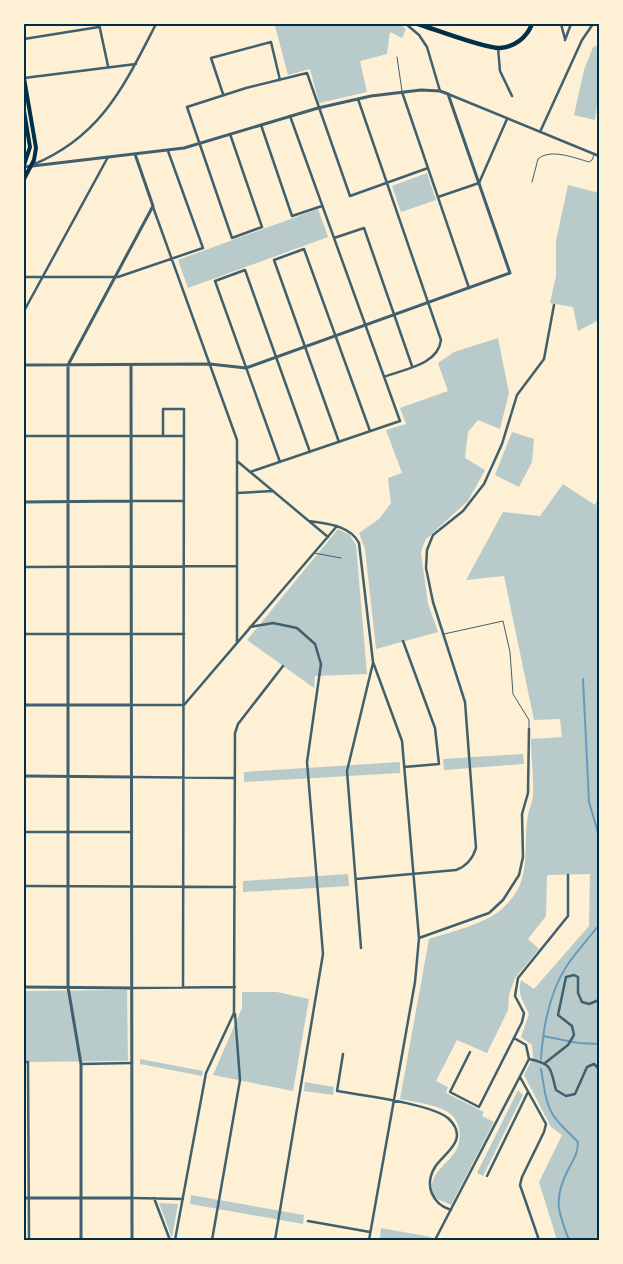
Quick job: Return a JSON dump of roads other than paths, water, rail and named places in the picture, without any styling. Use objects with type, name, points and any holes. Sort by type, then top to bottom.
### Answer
[{"type":"highway","points":[[418,24],[498,48],[521,40],[528,33],[532,24]]},
{"type":"main road","points":[[24,78],[36,148],[31,166],[24,179]]},
{"type":"main road","points":[[24,112],[30,147],[24,166]]},
{"type":"street","points":[[31,166],[59,153],[88,132],[117,96],[156,24]]},
{"type":"street","points":[[406,24],[419,35],[427,47],[440,91]]},
{"type":"street","points":[[561,24],[566,40],[571,24]]},
{"type":"street","points":[[540,132],[582,40],[593,24]]},
{"type":"street","points":[[24,39],[99,25],[108,67]]},
{"type":"street","points":[[223,94],[211,58],[271,42],[280,80]]},
{"type":"street","points":[[498,48],[500,71],[512,96]]},
{"type":"street","points":[[24,78],[136,64]]},
{"type":"street","points":[[230,134],[262,227],[232,238],[187,107],[223,94],[307,73],[350,196],[428,168]]},
{"type":"street","points":[[24,166],[168,150],[199,144],[260,124],[358,98],[402,92],[440,91],[599,156]]},
{"type":"street","points":[[402,92],[469,288]]},
{"type":"street","points":[[24,365],[210,364],[246,368],[510,273],[448,94]]},
{"type":"street","points":[[358,98],[442,340],[438,352],[432,359],[384,377]]},
{"type":"street","points":[[250,472],[400,421],[290,116]]},
{"type":"street","points":[[438,197],[479,183],[507,119]]},
{"type":"street","points":[[25,121],[31,120]]},
{"type":"street","points":[[260,124],[292,216],[322,206]]},
{"type":"street","points":[[24,277],[114,277],[203,248],[168,150]]},
{"type":"street","points":[[135,154],[236,436],[237,643]]},
{"type":"street","points":[[24,311],[108,156]]},
{"type":"street","points":[[81,1240],[81,1064],[68,987],[68,365],[153,206]]},
{"type":"street","points":[[334,238],[364,228],[412,366]]},
{"type":"street","points":[[339,442],[274,260],[304,249],[370,432]]},
{"type":"street","points":[[280,462],[215,281],[245,270],[310,452]]},
{"type":"street","points":[[356,879],[456,870],[471,860],[476,848],[465,702],[432,602],[426,568],[429,542],[433,535],[464,511],[477,495],[502,444],[517,395],[544,360],[554,305]]},
{"type":"street","points":[[131,365],[132,1240]]},
{"type":"street","points":[[163,436],[163,409],[184,410],[183,988]]},
{"type":"street","points":[[24,436],[184,436]]},
{"type":"street","points":[[237,461],[328,537]]},
{"type":"street","points":[[237,492],[274,491]]},
{"type":"street","points":[[24,502],[184,501]]},
{"type":"street","points":[[309,521],[337,526],[355,536],[360,546],[374,662],[400,733],[413,874],[418,938],[415,982],[369,1240]]},
{"type":"street","points":[[24,705],[184,705],[337,526]]},
{"type":"street","points":[[24,567],[236,566]]},
{"type":"street","points":[[250,627],[273,623],[297,628],[315,644],[321,664],[307,762],[323,954],[275,1240]]},
{"type":"street","points":[[24,634],[184,634]]},
{"type":"street","points":[[403,641],[435,728],[439,764],[404,767]]},
{"type":"street","points":[[361,948],[347,771],[374,662]]},
{"type":"street","points":[[212,1240],[240,1080],[234,1013],[234,740],[238,724],[283,666]]},
{"type":"street","points":[[418,938],[489,913],[503,900],[522,866],[522,814],[528,793],[529,729]]},
{"type":"street","points":[[24,776],[234,778]]},
{"type":"street","points":[[24,832],[132,832]]},
{"type":"street","points":[[470,1052],[450,1092],[479,1107],[522,1022],[524,1013],[515,1000],[518,978],[568,916],[568,876]]},
{"type":"street","points":[[24,886],[235,887]]},
{"type":"street","points":[[546,1063],[568,1045],[572,1039],[574,1029],[558,1015],[564,980],[569,975],[576,975],[579,980],[579,996],[582,1002],[589,1004],[599,1000]]},
{"type":"street","points":[[24,987],[235,987]]},
{"type":"street","points":[[175,1240],[206,1074],[234,1013]]},
{"type":"street","points":[[435,1240],[529,1059],[526,1045],[514,1038]]},
{"type":"street","points":[[343,1054],[337,1091],[394,1102],[443,1115],[454,1125],[456,1134],[453,1148],[434,1168],[430,1181],[434,1199],[438,1204],[451,1210]]},
{"type":"street","points":[[529,1059],[546,1063],[553,1073],[556,1090],[566,1096],[575,1094],[587,1067],[594,1064],[599,1069]]},
{"type":"street","points":[[26,1062],[29,1240]]},
{"type":"street","points":[[81,1064],[132,1063]]},
{"type":"street","points":[[520,1077],[546,1124],[520,1185],[539,1240]]},
{"type":"street","points":[[487,1176],[528,1092]]},
{"type":"street","points":[[24,1198],[183,1199]]},
{"type":"street","points":[[154,1198],[170,1240]]},
{"type":"street","points":[[308,1221],[370,1232]]},
{"type":"lane","points":[[397,57],[402,92]]},
{"type":"lane","points":[[532,182],[540,156],[558,155],[589,162],[594,154]]},
{"type":"lane","points":[[314,553],[341,558]]},
{"type":"lane","points":[[443,634],[503,621],[510,652],[513,694],[528,720],[529,729]]},
{"type":"waterway","points":[[583,679],[589,802],[599,836]]},
{"type":"waterway","points":[[541,1059],[545,1022],[556,986],[575,954],[599,925]]},
{"type":"waterway","points":[[543,1036],[578,1043],[599,1044]]},
{"type":"waterway","points":[[541,1069],[550,1110],[560,1124],[578,1142],[576,1153],[563,1180],[559,1198],[560,1213],[569,1240]]}]
